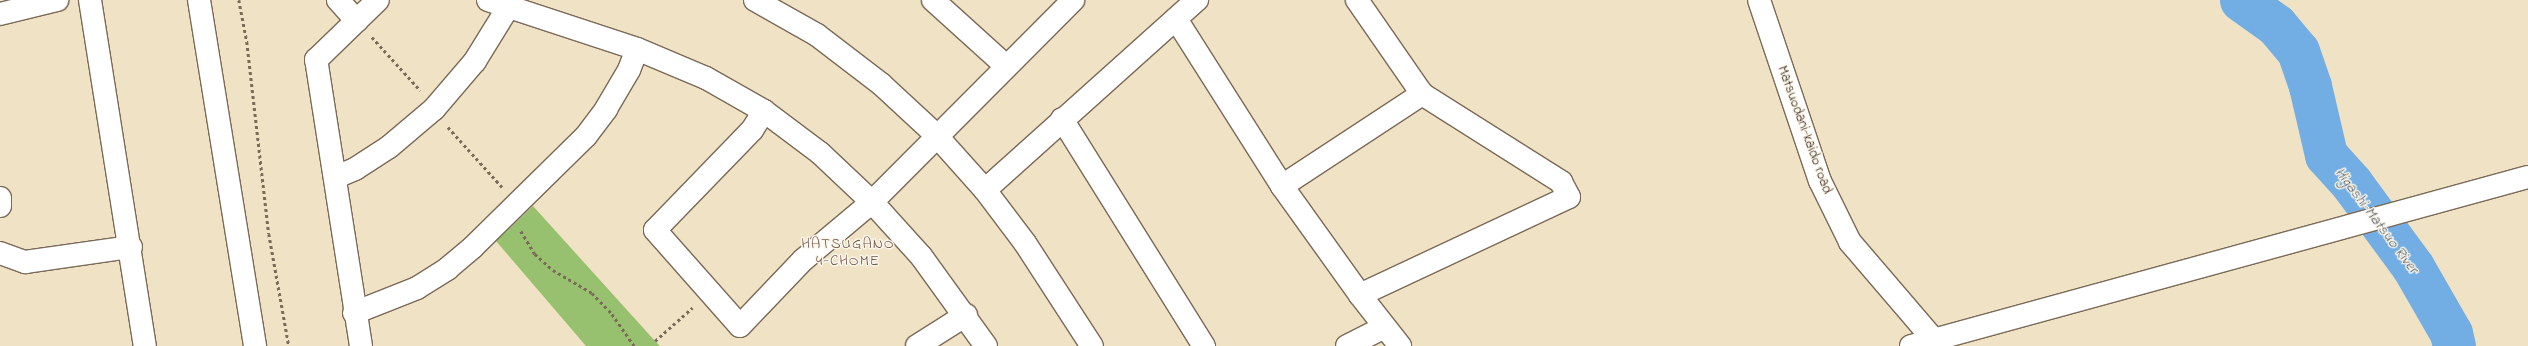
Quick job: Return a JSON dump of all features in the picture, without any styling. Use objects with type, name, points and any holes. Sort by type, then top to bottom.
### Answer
[{"type":"street","points":[[0,14],[57,0]]},
{"type":"street","points":[[90,0],[131,247],[145,346]]},
{"type":"street","points":[[199,0],[255,346]]},
{"type":"street","points":[[338,0],[357,20]]},
{"type":"street","points":[[361,346],[354,313],[336,177],[316,60],[378,0]]},
{"type":"street","points":[[488,0],[637,49],[706,78],[764,111],[820,153],[872,202],[921,256],[966,314],[986,346]]},
{"type":"street","points":[[755,0],[817,35],[881,84],[936,135],[985,190],[1025,243],[1092,346]]},
{"type":"street","points":[[933,0],[1006,66]]},
{"type":"street","points":[[764,111],[752,130],[655,230],[740,326],[803,260],[872,202],[936,135],[1073,0]]},
{"type":"street","points":[[985,190],[1062,119],[1197,0]]},
{"type":"street","points":[[1357,0],[1422,94],[1561,182],[1569,197],[1360,295]]},
{"type":"street","name":"Matsuodani-kaido road","points":[[1759,0],[1820,181],[1850,242],[1936,343]]},
{"type":"street","points":[[336,177],[355,169],[389,147],[434,109],[475,61],[509,6]]},
{"type":"street","points":[[1176,19],[1282,186],[1360,295],[1400,346]]},
{"type":"street","points":[[354,313],[417,288],[447,269],[518,204],[586,136],[606,109],[629,70],[637,49]]},
{"type":"street","points":[[1282,186],[1422,94]]},
{"type":"street","points":[[1062,119],[1204,346]]},
{"type":"street","points":[[1911,346],[1936,343],[2340,228],[2528,177]]},
{"type":"street","points":[[0,198],[0,206]]},
{"type":"street","points":[[0,253],[24,262],[131,247]]},
{"type":"street","points":[[917,346],[966,314]]},
{"type":"street","points":[[1347,346],[1385,327]]},
{"type":"path","points":[[239,0],[247,42],[269,234],[289,346]]},
{"type":"path","points":[[518,204],[517,221],[535,254],[554,270],[592,293],[612,314],[634,346]]},
{"type":"path","points":[[655,341],[710,292]]},
{"type":"green space","points":[[533,206],[660,346],[586,346],[496,241]]},
{"type":"waterway","name":"Higashi-Matsuo River","points":[[2241,0],[2276,25],[2298,51],[2310,86],[2326,155],[2352,184],[2413,267],[2451,333],[2454,346]]},
{"type":"district","name":"HATSUGANO 4-CHOME","points":[[848,252]]}]
